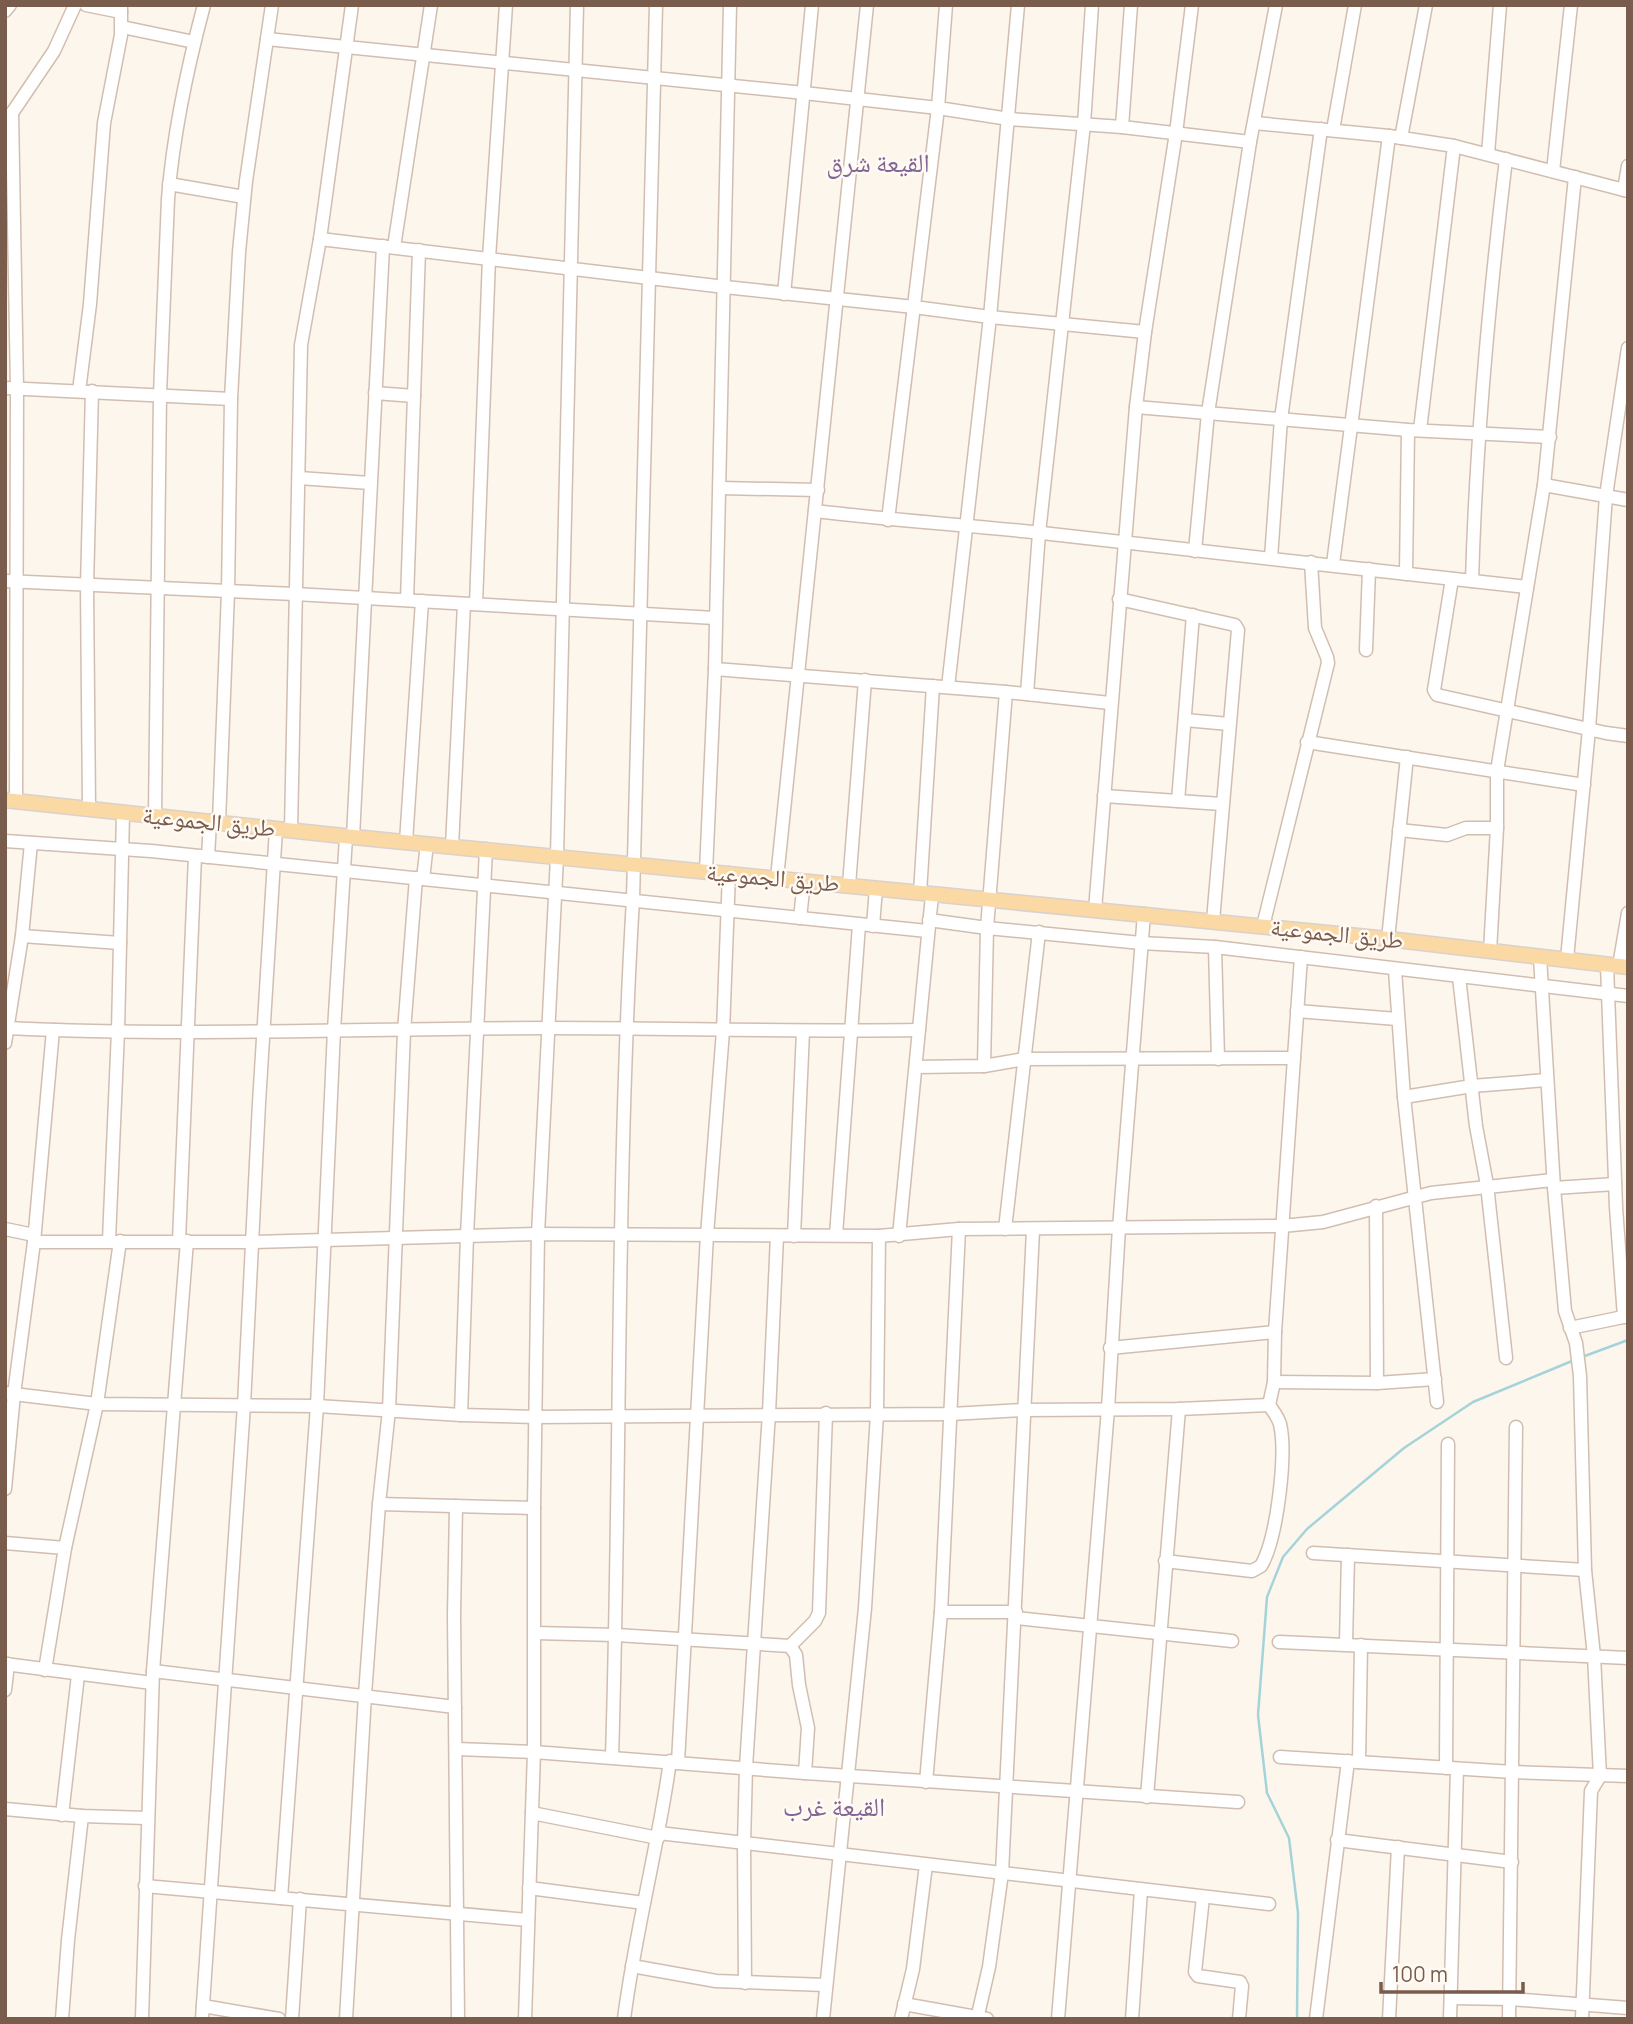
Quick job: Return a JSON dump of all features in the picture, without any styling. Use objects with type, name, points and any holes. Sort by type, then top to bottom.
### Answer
[{"type":"main road","name":"طريق الجموعية","points":[[10,801],[990,901],[1263,926],[1618,966]]},
{"type":"street","points":[[10,801],[9,118],[54,51],[75,5]]},
{"type":"street","points":[[86,5],[121,9],[122,27],[106,114],[85,391],[89,809]]},
{"type":"street","points":[[155,816],[160,394],[169,184],[194,42],[204,5]]},
{"type":"street","points":[[208,857],[214,822],[228,592],[231,399],[244,197],[272,5]]},
{"type":"street","points":[[279,2019],[202,2012],[244,1405],[274,864],[283,830],[295,594],[302,332],[320,239],[352,5]]},
{"type":"street","points":[[281,1898],[317,1406],[334,1030],[366,598],[375,393],[389,246],[431,5]]},
{"type":"street","points":[[452,846],[470,604],[506,5]]},
{"type":"street","points":[[526,2019],[534,1752],[538,1234],[557,857],[577,5]]},
{"type":"street","points":[[612,1757],[625,1029],[633,899],[656,5]]},
{"type":"street","points":[[706,872],[715,669],[730,5]]},
{"type":"street","points":[[784,294],[812,5]]},
{"type":"street","points":[[777,878],[867,5]]},
{"type":"street","points":[[888,520],[937,108],[946,5]]},
{"type":"street","points":[[948,687],[990,317],[1018,5]]},
{"type":"street","points":[[1027,694],[1039,533],[1084,124],[1092,5]]},
{"type":"street","points":[[1122,127],[1131,5]]},
{"type":"street","points":[[1095,910],[1136,407],[1192,5]]},
{"type":"street","points":[[1195,551],[1208,413],[1250,142],[1276,5]]},
{"type":"street","points":[[1271,558],[1281,419],[1327,130],[1355,5]]},
{"type":"street","points":[[1332,564],[1350,425],[1395,137],[1426,5]]},
{"type":"street","points":[[1488,154],[1500,5]]},
{"type":"street","points":[[1553,171],[1571,5]]},
{"type":"street","points":[[122,27],[194,42]]},
{"type":"street","points":[[267,39],[501,61],[937,108],[1009,119],[1122,127],[1250,142]]},
{"type":"street","points":[[1255,123],[1395,137],[1454,146],[1626,190],[1628,166]]},
{"type":"street","points":[[1406,573],[1414,430],[1454,146]]},
{"type":"street","points":[[1472,581],[1475,496],[1489,298],[1506,159]]},
{"type":"street","points":[[1490,951],[1497,771],[1544,485],[1575,177]]},
{"type":"street","points":[[169,184],[244,197]]},
{"type":"street","points":[[320,239],[784,294],[1145,332]]},
{"type":"street","points":[[407,600],[419,250]]},
{"type":"street","points":[[1567,959],[1589,729],[1605,496],[1628,348]]},
{"type":"street","points":[[11,388],[231,399]]},
{"type":"street","points":[[375,393],[414,396]]},
{"type":"street","points":[[1136,407],[1414,430],[1550,437]]},
{"type":"street","points":[[299,478],[370,483]]},
{"type":"street","points":[[1544,485],[1628,500]]},
{"type":"street","points":[[720,488],[817,490]]},
{"type":"street","points":[[815,511],[1332,564],[1527,587]]},
{"type":"street","points":[[1263,926],[1328,663],[1314,620],[1311,562]]},
{"type":"street","points":[[1366,650],[1369,569]]},
{"type":"street","points":[[1452,579],[1435,692],[1444,697],[1628,736]]},
{"type":"street","points":[[11,582],[295,594],[715,618]]},
{"type":"street","points":[[1119,599],[1235,625],[1238,630],[1213,921]]},
{"type":"street","points":[[406,842],[422,601]]},
{"type":"street","points":[[1178,801],[1193,615]]},
{"type":"street","points":[[715,669],[1110,703]]},
{"type":"street","points":[[849,885],[865,680]]},
{"type":"street","points":[[899,1236],[928,925],[926,894],[933,686]]},
{"type":"street","points":[[984,1066],[987,928],[1006,692]]},
{"type":"street","points":[[1185,720],[1229,724]]},
{"type":"street","points":[[1307,743],[1584,785]]},
{"type":"street","points":[[1388,939],[1407,757]]},
{"type":"street","points":[[1104,796],[1222,804]]},
{"type":"street","points":[[45,1670],[65,1548],[97,1404],[115,1241],[123,813]]},
{"type":"street","points":[[1399,830],[1447,835],[1466,828],[1496,828]]},
{"type":"street","points":[[5,841],[208,857],[633,899],[727,912],[859,925],[987,928],[1141,943],[1214,947],[1628,996]]},
{"type":"street","points":[[5,1043],[22,936],[30,843]]},
{"type":"street","points":[[346,2019],[365,1695],[389,1410],[404,1031],[420,879],[427,844]]},
{"type":"street","points":[[461,1415],[486,849]]},
{"type":"street","points":[[142,2019],[153,1677],[174,1405],[183,1241],[187,1031],[195,856]]},
{"type":"street","points":[[624,2019],[644,1903],[674,1762],[698,1416],[707,1235],[723,1031],[729,873]]},
{"type":"street","points":[[800,918],[804,881]]},
{"type":"street","points":[[873,926],[876,888]]},
{"type":"street","points":[[1570,1328],[1626,1316],[1622,1207],[1615,1184],[1609,994],[1618,966],[1628,913]]},
{"type":"street","points":[[1058,2019],[1108,1409],[1119,1228],[1144,914]]},
{"type":"street","points":[[836,1235],[859,925]]},
{"type":"street","points":[[1005,1229],[1039,933]]},
{"type":"street","points":[[22,936],[120,943]]},
{"type":"street","points":[[1214,947],[1218,1059]]},
{"type":"street","points":[[1165,1560],[1252,1571],[1265,1560],[1274,1524],[1281,1468],[1280,1426],[1269,1405],[1274,1382],[1275,1332],[1301,957]]},
{"type":"street","points":[[1540,957],[1565,1311],[1576,1343],[1580,1376],[1586,1570],[1594,1656],[1600,1776],[1591,1791],[1581,2019]]},
{"type":"street","points":[[1395,970],[1404,1097],[1437,1402]]},
{"type":"street","points":[[1459,977],[1476,1126],[1487,1185],[1506,1358]]},
{"type":"street","points":[[1297,1011],[1397,1019]]},
{"type":"street","points":[[8,1028],[118,1031],[549,1028],[919,1030]]},
{"type":"street","points":[[5,1489],[10,1394],[34,1238],[53,1030]]},
{"type":"street","points":[[794,1236],[803,1031]]},
{"type":"street","points":[[916,1068],[984,1066],[1024,1059],[1294,1058]]},
{"type":"street","points":[[1404,1097],[1472,1086],[1547,1080]]},
{"type":"street","points":[[5,1229],[34,1238],[252,1242],[538,1234],[899,1236],[959,1229],[1282,1226],[1323,1222],[1415,1197],[1487,1185],[1615,1184]]},
{"type":"street","points":[[1376,1206],[1377,1383]]},
{"type":"street","points":[[926,1782],[941,1612],[959,1229]]},
{"type":"street","points":[[904,2004],[981,2018],[1002,1874],[1033,1230]]},
{"type":"street","points":[[745,1983],[746,1767],[769,1413],[776,1236]]},
{"type":"street","points":[[823,2019],[865,1608],[877,1413],[879,1236]]},
{"type":"street","points":[[1111,1348],[1275,1332]]},
{"type":"street","points":[[1274,1382],[1377,1383],[1434,1379]]},
{"type":"street","points":[[10,1394],[97,1404],[317,1406],[461,1415],[620,1418],[769,1413],[1179,1409],[1269,1405]]},
{"type":"street","points":[[1147,1797],[1179,1409]]},
{"type":"street","points":[[535,1633],[616,1635],[790,1646],[815,1621],[819,1613],[826,1413]]},
{"type":"street","points":[[1509,2019],[1516,1427]]},
{"type":"street","points":[[1448,1444],[1446,1561],[1456,1856],[1450,2019]]},
{"type":"street","points":[[379,1504],[534,1507]]},
{"type":"street","points":[[456,1507],[458,2019]]},
{"type":"street","points":[[5,1543],[65,1548]]},
{"type":"street","points":[[1313,1553],[1586,1570]]},
{"type":"street","points":[[1346,1644],[1348,1555]]},
{"type":"street","points":[[941,1612],[1016,1615],[1089,1626],[1232,1641]]},
{"type":"street","points":[[1279,1642],[1628,1658]]},
{"type":"street","points":[[1316,2019],[1337,1840],[1353,1762],[1362,1645]]},
{"type":"street","points":[[790,1646],[796,1655],[808,1728],[805,1773]]},
{"type":"street","points":[[5,1690],[7,1664],[78,1675],[224,1678],[455,1707]]},
{"type":"street","points":[[62,1815],[78,1675]]},
{"type":"street","points":[[457,1749],[612,1757],[1075,1793],[1238,1802]]},
{"type":"street","points":[[1280,1757],[1513,1772],[1628,1776]]},
{"type":"street","points":[[5,1809],[62,1815],[147,1818]]},
{"type":"street","points":[[532,1813],[658,1835],[1269,1904]]},
{"type":"street","points":[[62,2019],[82,1816]]},
{"type":"street","points":[[1337,1840],[1512,1862]]},
{"type":"street","points":[[1389,2019],[1398,1847]]},
{"type":"street","points":[[901,2019],[913,1969],[926,1864]]},
{"type":"street","points":[[145,1886],[528,1920]]},
{"type":"street","points":[[529,1888],[644,1903]]},
{"type":"street","points":[[1132,2019],[1140,1890]]},
{"type":"street","points":[[1203,1898],[1195,1972],[1198,1976],[1240,1982],[1242,1986],[1239,2019]]},
{"type":"street","points":[[292,2019],[300,1899]]},
{"type":"street","points":[[632,1966],[708,1980],[826,1985]]},
{"type":"street","points":[[1452,1998],[1510,1999],[1628,2008]]},
{"type":"waterway","points":[[1582,1357],[1628,1340]]},
{"type":"waterway","points":[[1297,2019],[1298,1913],[1289,1838],[1267,1793],[1258,1715],[1267,1597],[1283,1557],[1307,1529],[1404,1448],[1473,1402],[1572,1361]]},
{"type":"district","name":"القيعة شرق","points":[[878,163]]},
{"type":"district","name":"القيعة غرب","points":[[834,1807]]}]
